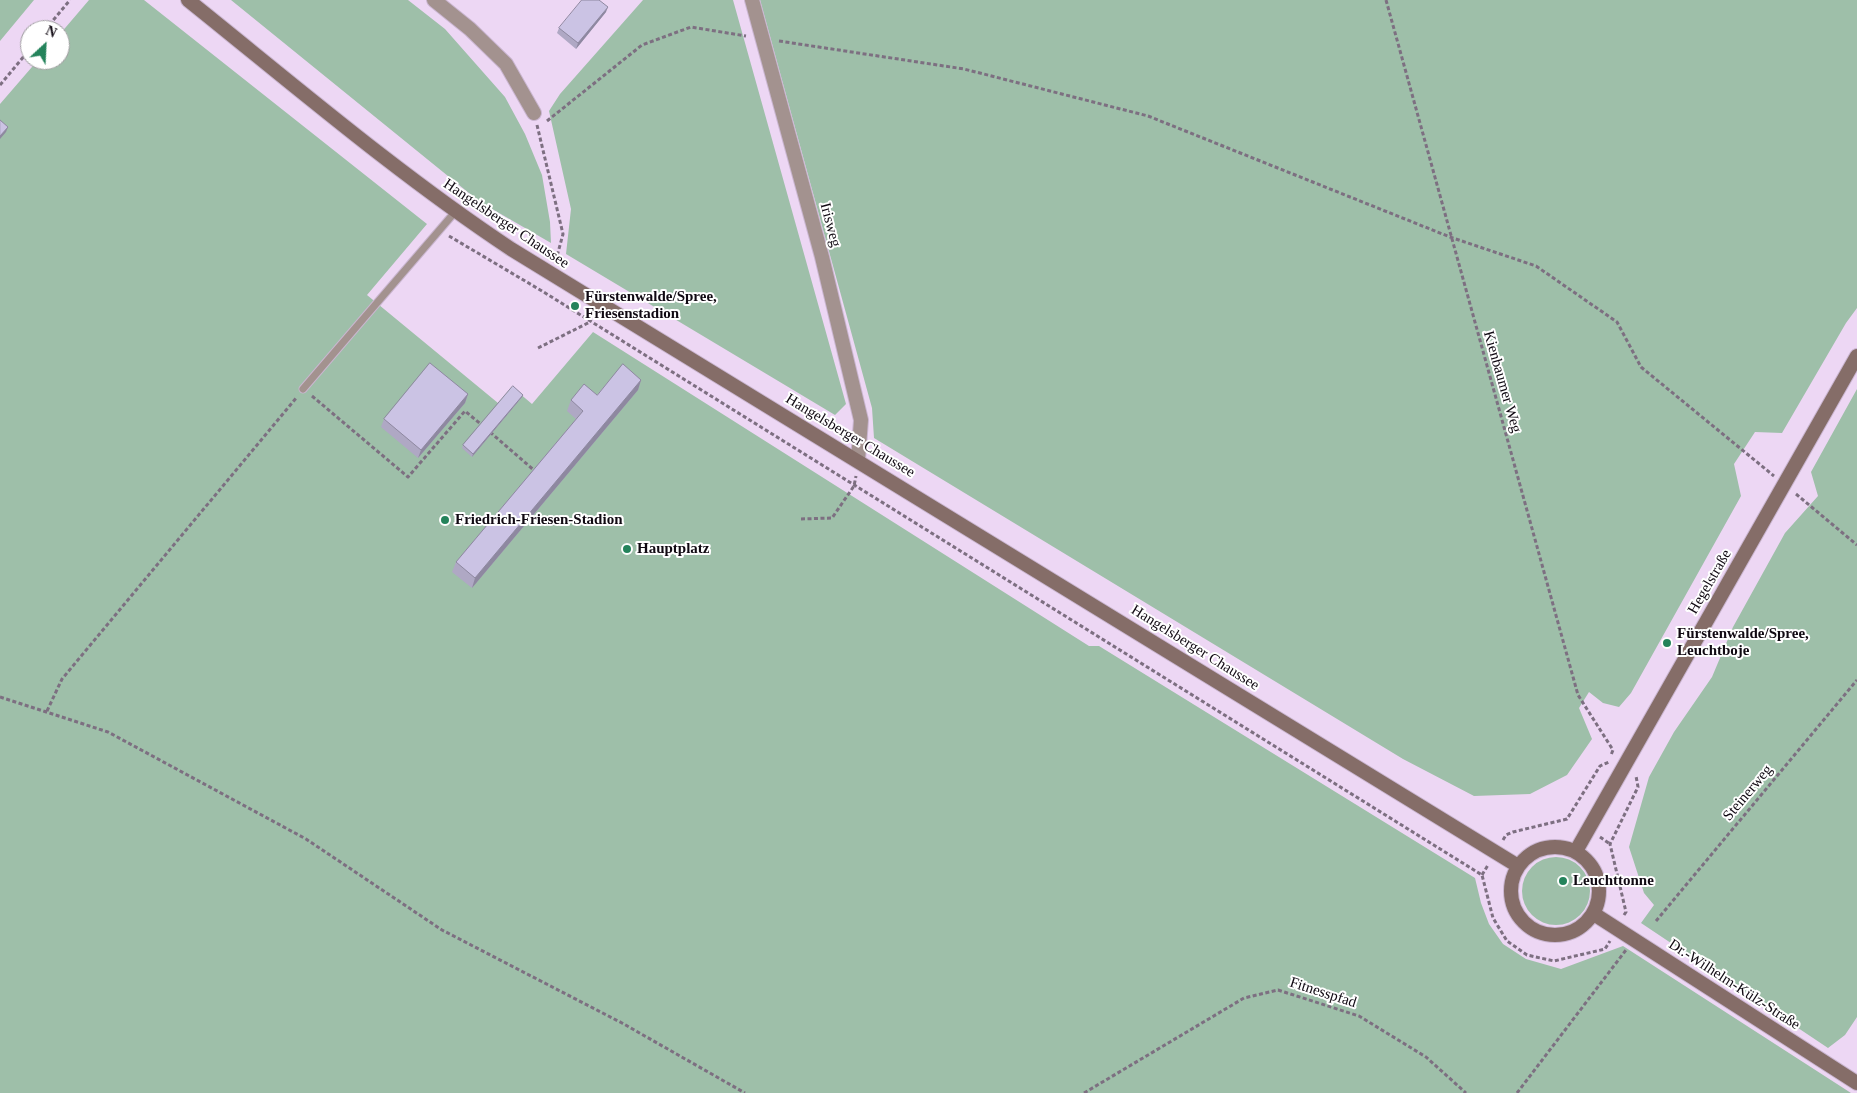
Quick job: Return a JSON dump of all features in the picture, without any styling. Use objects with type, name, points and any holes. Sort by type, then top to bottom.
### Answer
[{"type":"main road","name":"Hangelsberger Chaussee","points":[[188,0],[455,212],[552,274],[1518,866]]},
{"type":"main road","name":"Hegelstraße","points":[[1576,851],[1857,356]]},
{"type":"main road","points":[[1554,846],[1576,851],[1591,864],[1598,876],[1600,890],[1594,914],[1580,928],[1566,934],[1551,935],[1536,931],[1524,922],[1515,910],[1511,895],[1512,880],[1518,866],[1528,855],[1540,849],[1554,846]]},
{"type":"main road","name":"Dr.-Wilhelm-Külz-Straße","points":[[1594,914],[1857,1083]]},
{"type":"street","points":[[434,0],[470,29],[506,64],[534,113]]},
{"type":"street","name":"Irisweg","points":[[752,0],[822,257],[860,420],[858,460]]},
{"type":"lane","points":[[303,389],[455,212]]},
{"type":"path","points":[[54,20],[70,0]]},
{"type":"path","name":"Kienbaumer Weg","points":[[1386,0],[1578,695],[1613,750],[1609,762]]},
{"type":"path","points":[[537,128],[642,45],[690,27],[964,69],[1148,116],[1450,236],[1536,266],[1617,322],[1641,366],[1857,544]]},
{"type":"path","points":[[0,85],[20,61]]},
{"type":"path","points":[[534,113],[563,234],[552,274],[542,292]]},
{"type":"path","points":[[439,230],[1482,875],[1493,918],[1507,941],[1527,955],[1554,961],[1605,949],[1618,929],[1626,912],[1610,844],[1638,787],[1637,777],[1624,766],[1609,762],[1600,766],[1567,819],[1506,835],[1482,875]]},
{"type":"path","points":[[538,348],[590,322]]},
{"type":"path","points":[[47,711],[62,679],[303,389],[408,477],[464,411],[537,472]]},
{"type":"path","points":[[801,519],[832,518],[854,486],[858,460]]},
{"type":"path","name":"Steinerweg","points":[[1656,921],[1857,680]]},
{"type":"path","points":[[0,697],[108,732],[306,839],[442,930],[622,1023],[745,1093]]},
{"type":"path","points":[[1517,1093],[1634,940]]},
{"type":"path","name":"Fitnesspfad","points":[[1084,1093],[1244,998],[1278,990],[1359,1016],[1426,1057],[1466,1093]]},
{"type":"green space","points":[[0,0],[34,0],[0,41]]},
{"type":"green space","points":[[89,0],[144,0],[427,224],[367,295],[498,403],[512,387],[532,404],[593,332],[1089,646],[1099,646],[1475,878],[1481,903],[1489,924],[1503,944],[1526,959],[1561,969],[1623,946],[1851,1093],[0,1093],[0,104],[29,70],[70,70],[70,22]]},
{"type":"green space","points":[[231,0],[408,0],[445,29],[505,97],[525,134],[542,175],[550,222],[551,243],[480,202]]},
{"type":"green space","points":[[643,0],[733,0],[846,404],[835,415],[566,254],[571,209],[549,111],[560,94]]},
{"type":"green space","points":[[760,0],[1857,0],[1857,308],[1846,323],[1782,433],[1755,432],[1734,464],[1741,496],[1631,693],[1619,707],[1603,703],[1589,692],[1579,708],[1592,739],[1567,775],[1530,794],[1474,796],[1403,759],[874,438],[872,408]]},
{"type":"green space","points":[[1857,389],[1857,1017],[1845,1035],[1828,1048],[1641,923],[1654,905],[1644,893],[1629,847],[1649,777],[1674,732],[1712,677],[1733,627],[1785,533],[1818,496],[1811,472]]},
{"type":"green space","points":[[1556,857],[1569,860],[1580,867],[1587,878],[1590,891],[1587,904],[1580,915],[1569,922],[1556,925],[1543,922],[1532,915],[1525,904],[1522,891],[1525,878],[1532,867],[1543,860]]},
{"type":"building","points":[[582,0],[599,0],[608,7],[578,43],[559,28]]},
{"type":"building","points":[[0,120],[8,127],[0,136]]},
{"type":"building","points":[[430,363],[468,394],[421,450],[384,419]]},
{"type":"building","points":[[623,364],[641,380],[475,578],[456,562],[583,411],[571,400],[584,384],[597,395]]},
{"type":"building","points":[[513,386],[523,395],[473,454],[463,445]]},
{"type":"place","name":"Fürstenwalde/Spree, Friesenstadion","points":[[575,306]]},
{"type":"place","name":"Friedrich-Friesen-Stadion","points":[[445,520]]},
{"type":"place","name":"Hauptplatz","points":[[627,549]]},
{"type":"place","name":"Fürstenwalde/Spree, Leuchtboje","points":[[1667,643]]},
{"type":"place","name":"Leuchttonne","points":[[1563,881]]}]
